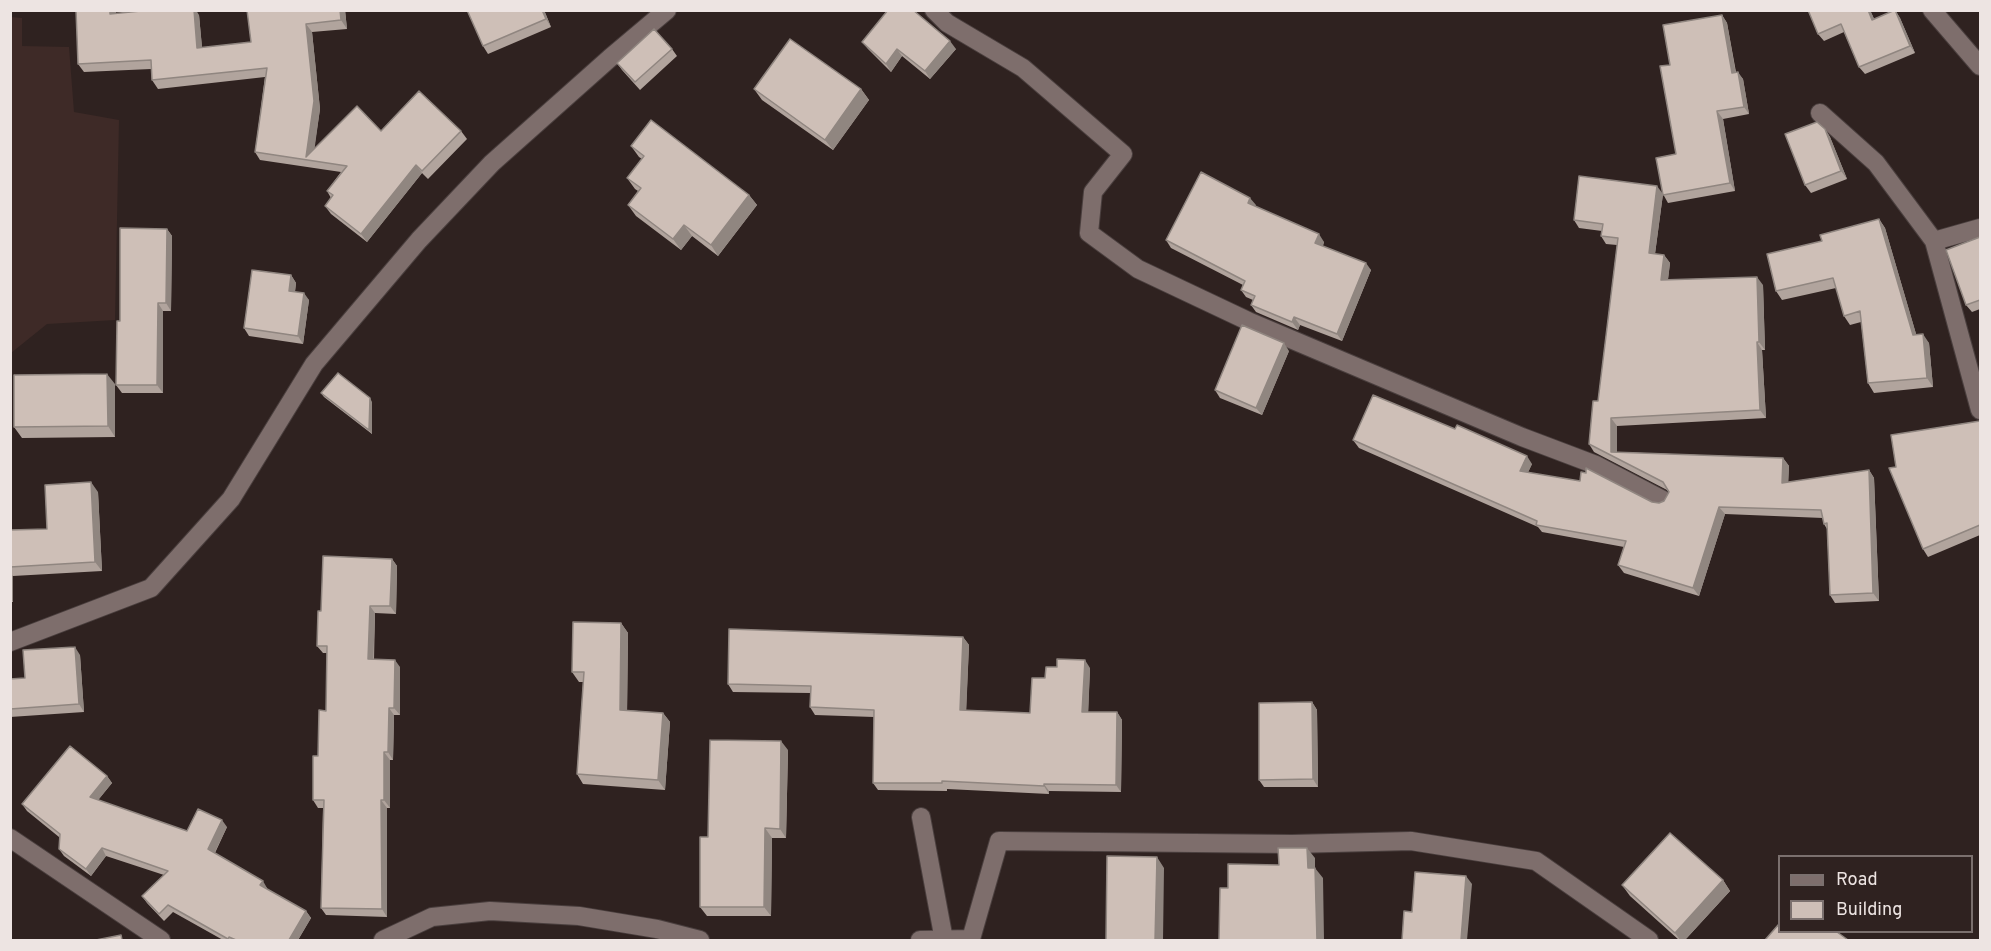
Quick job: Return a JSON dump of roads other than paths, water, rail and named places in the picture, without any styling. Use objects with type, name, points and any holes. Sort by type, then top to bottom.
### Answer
[{"type":"street","points":[[10,642],[151,588],[231,499],[314,364],[419,240],[492,163],[667,10]]},
{"type":"street","points":[[934,10],[947,23],[1023,68],[1123,154],[1093,192],[1089,233],[1138,269],[1248,321],[1512,433],[1596,465],[1663,500]]},
{"type":"street","points":[[1932,10],[1980,66]]},
{"type":"street","points":[[1820,113],[1876,163],[1934,242],[1980,410]]},
{"type":"street","points":[[1934,242],[1980,228]]},
{"type":"street","points":[[921,817],[944,940]]},
{"type":"street","points":[[10,838],[155,939]]},
{"type":"street","points":[[920,940],[971,939],[999,841],[1292,844],[1411,841],[1536,861],[1649,940]]},
{"type":"street","points":[[383,940],[432,917],[490,911],[579,916],[657,929],[700,940]]}]
